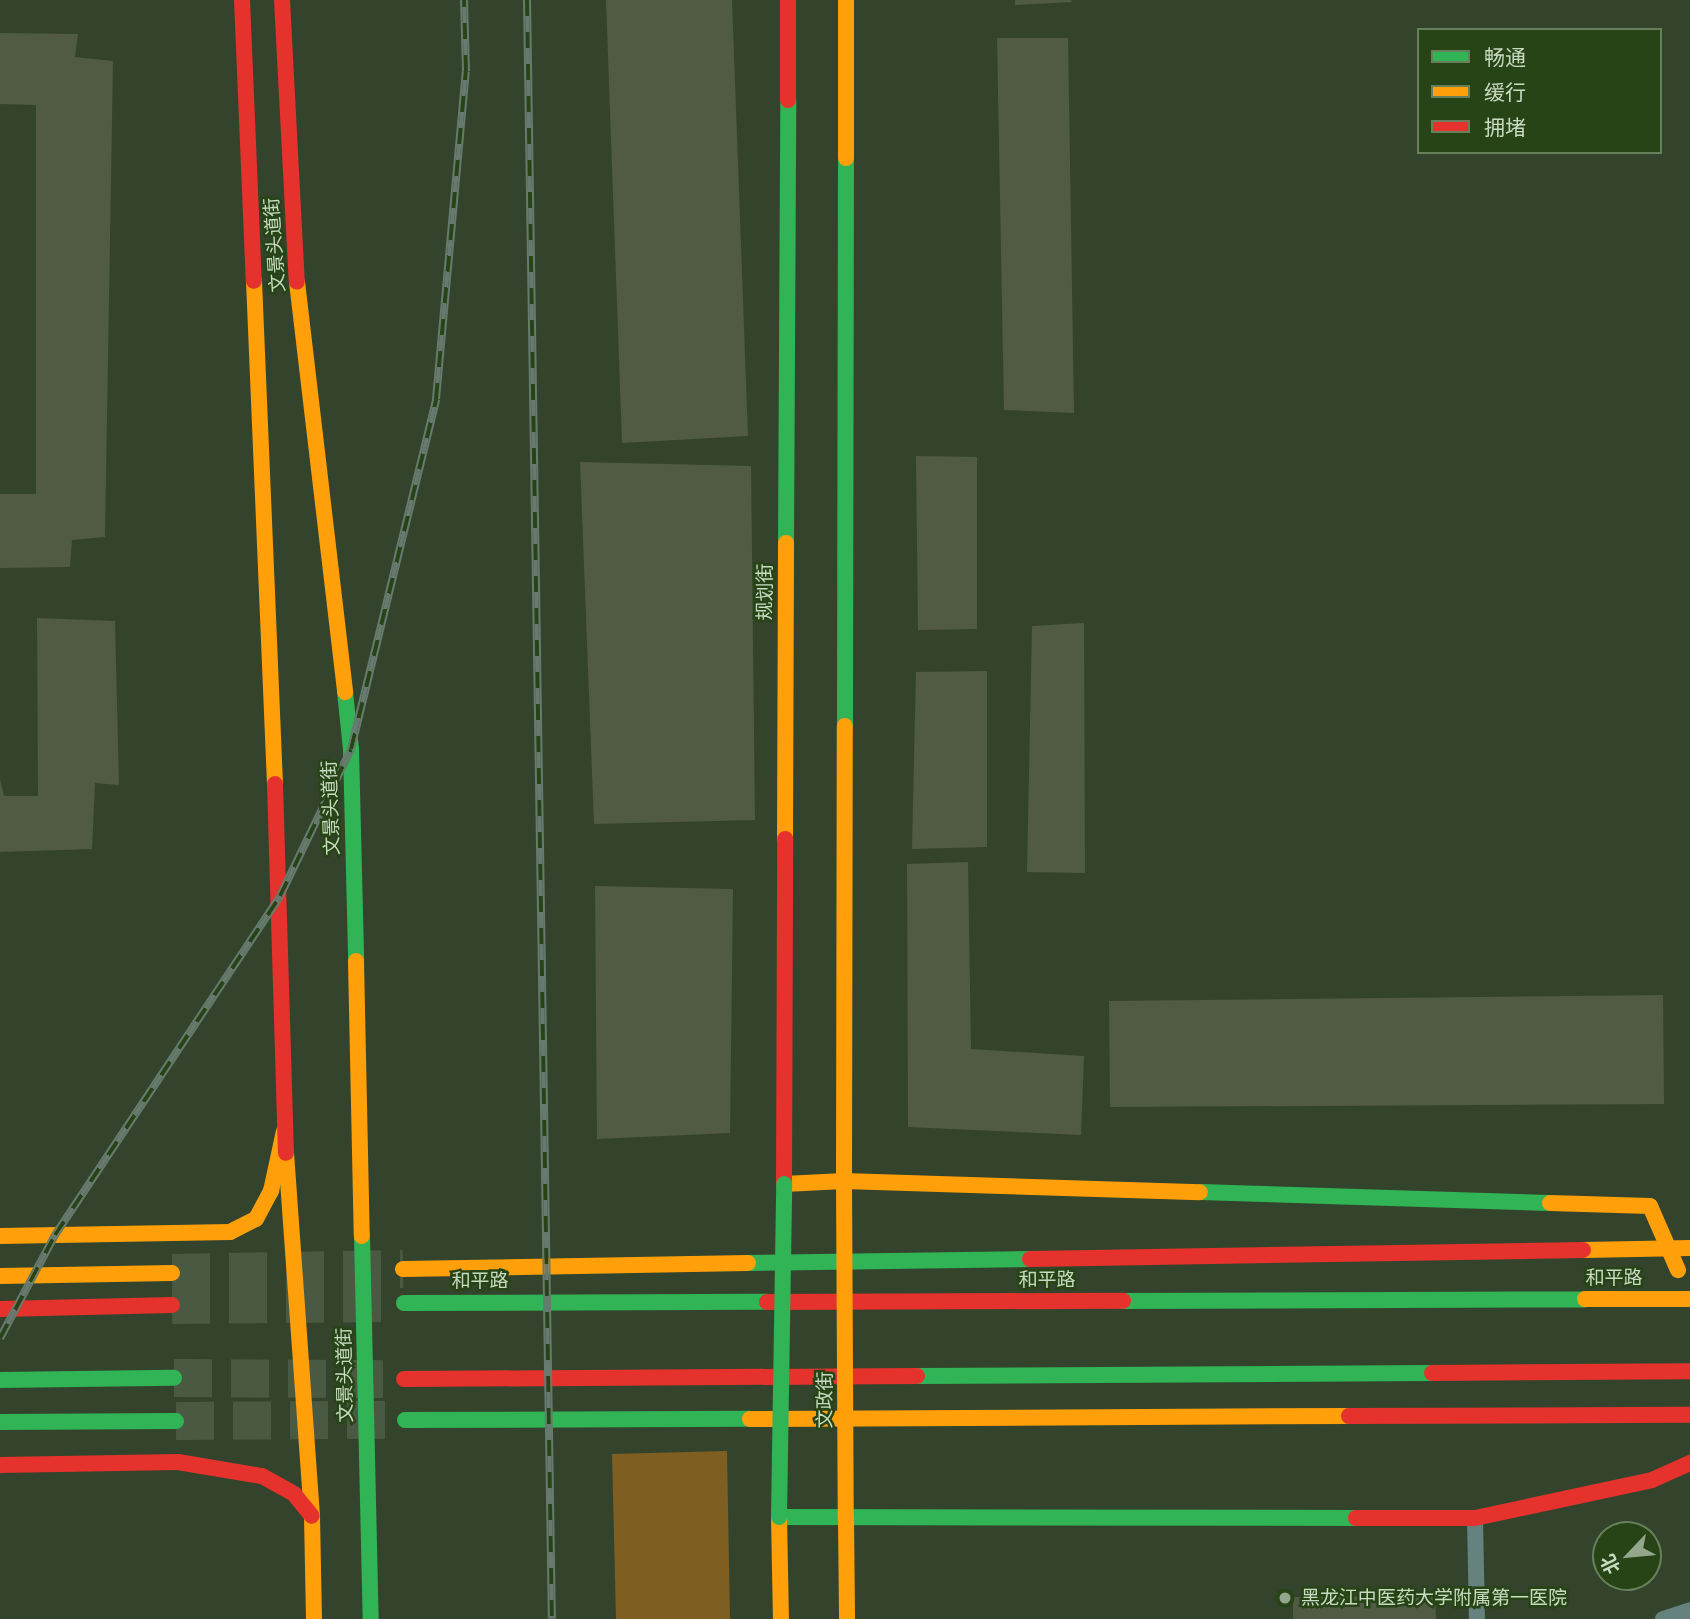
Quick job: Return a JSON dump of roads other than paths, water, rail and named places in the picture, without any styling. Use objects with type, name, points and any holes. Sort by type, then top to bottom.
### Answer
[{"type":"main road","name":"文景头道街","points":[[242,0],[280,896],[284,1132],[312,1516],[314,1619]]},
{"type":"main road","name":"文景头道街","points":[[282,0],[297,279],[351,749],[372,1619]]},
{"type":"main road","name":"规划街","points":[[784,1184],[788,0]]},
{"type":"main road","points":[[844,1181],[846,0]]},
{"type":"main road","points":[[0,1236],[230,1232],[256,1219],[271,1191],[284,1132]]},
{"type":"main road","points":[[781,1619],[779,1517],[784,1184],[844,1181],[1650,1206],[1671,1248],[1688,1299]]},
{"type":"main road","name":"文政街","points":[[844,1181],[847,1619]]},
{"type":"main road","points":[[403,1269],[1690,1248]]},
{"type":"main road","points":[[0,1276],[172,1273]]},
{"type":"main road","name":"和平路","points":[[404,1303],[1688,1299]]},
{"type":"main road","points":[[0,1309],[172,1305]]},
{"type":"main road","points":[[1668,1371],[1690,1378]]},
{"type":"main road","points":[[404,1379],[1690,1371]]},
{"type":"main road","points":[[0,1380],[174,1378]]},
{"type":"main road","points":[[405,1420],[1690,1415]]},
{"type":"main road","points":[[0,1422],[176,1421]]},
{"type":"main road","points":[[779,1517],[1475,1518],[1652,1480],[1690,1463]]},
{"type":"main road","points":[[0,1465],[190,1464],[262,1476],[294,1494],[312,1516]]},
{"type":"lane","points":[[1475,1518],[1477,1619]]},
{"type":"lane","points":[[1663,1619],[1690,1610]]},
{"type":"tunnel","points":[[172,1273],[403,1269]]},
{"type":"tunnel","points":[[172,1305],[398,1303]]},
{"type":"tunnel","points":[[174,1378],[399,1379]]},
{"type":"tunnel","points":[[176,1421],[401,1420]]},
{"type":"railway","points":[[0,1338],[55,1235],[280,896],[351,749],[436,399],[466,71],[464,0]]},
{"type":"railway","points":[[527,0],[552,1619]]},
{"type":"place","name":"黑龙江中医药大学附属第一医院","points":[[1285,1598]]}]
